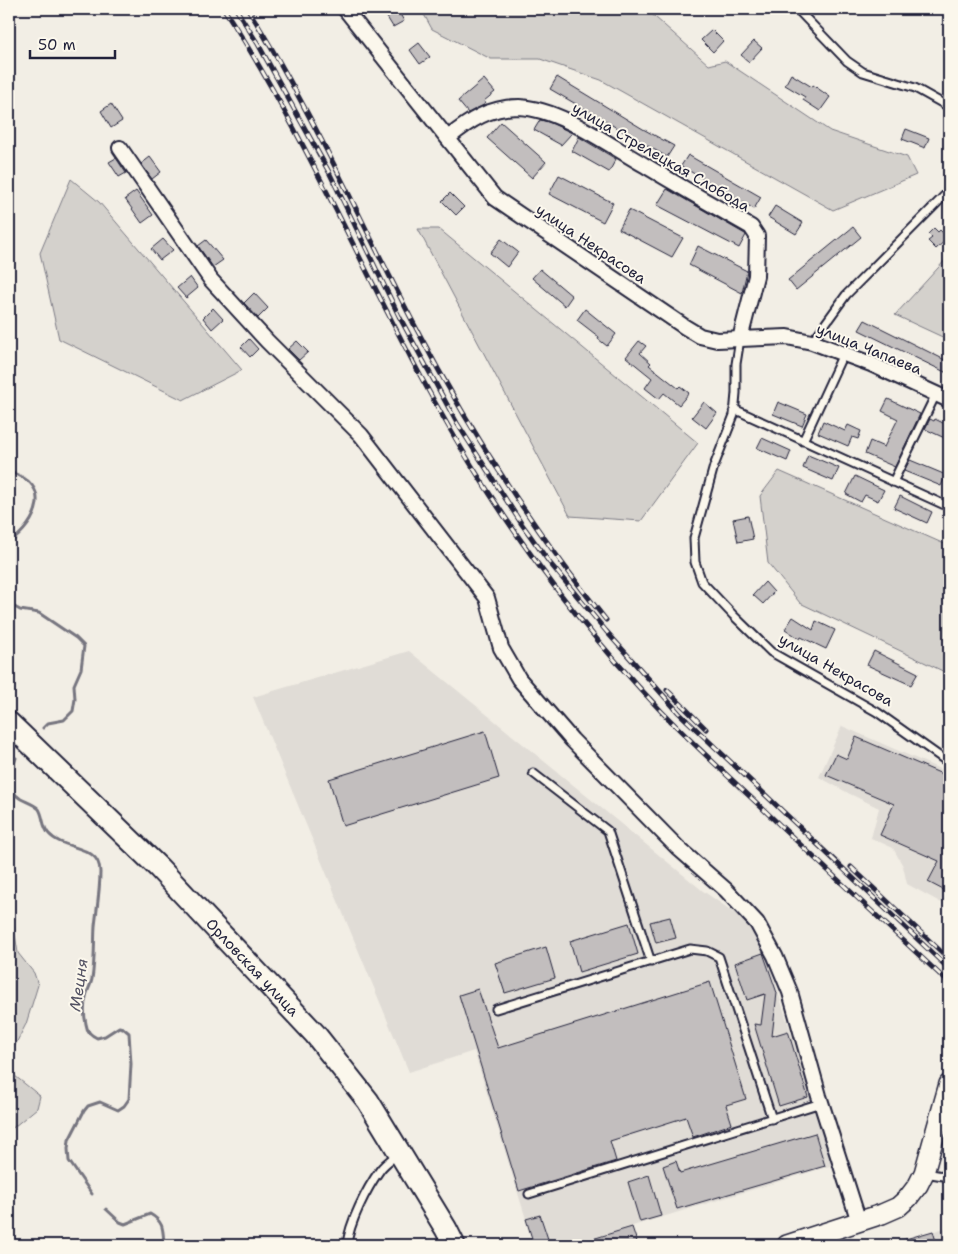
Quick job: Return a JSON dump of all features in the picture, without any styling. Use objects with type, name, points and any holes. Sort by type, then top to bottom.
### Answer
[{"type":"main road","name":"Орловская улица","points":[[9,723],[159,868],[315,1034],[368,1101],[454,1245]]},
{"type":"main road","points":[[787,1245],[859,1222],[898,1207],[908,1198],[924,1173],[949,1084]]},
{"type":"street","name":"улица Некрасова","points":[[345,9],[495,198],[685,328],[700,336],[717,340],[742,339]]},
{"type":"street","name":"улица Стрелецкая Слобода","points":[[448,138],[469,121],[491,111],[519,108],[550,112],[588,132],[751,227],[757,236],[756,276],[742,339]]},
{"type":"street","points":[[120,148],[211,280],[267,341],[362,435],[487,598],[501,648],[518,679],[572,740],[678,848],[726,890],[757,923],[776,956],[790,992],[821,1103],[859,1222]]},
{"type":"street","name":"улица Чапаева","points":[[742,339],[787,337],[812,342],[870,364],[949,400]]},
{"type":"lane","points":[[797,9],[847,61],[863,72],[916,88],[949,107]]},
{"type":"lane","points":[[812,342],[846,295],[949,190]]},
{"type":"lane","name":"улица Некрасова","points":[[742,339],[736,364],[734,409],[714,466],[694,538],[695,562],[702,582],[732,615],[771,652],[877,712],[949,763]]},
{"type":"lane","points":[[803,442],[843,354]]},
{"type":"lane","points":[[893,482],[936,394]]},
{"type":"lane","points":[[734,409],[949,507]]},
{"type":"lane","points":[[533,773],[608,831],[651,962]]},
{"type":"lane","points":[[496,1009],[690,950],[707,951],[719,957],[772,1119]]},
{"type":"lane","points":[[529,1194],[821,1103]]},
{"type":"lane","points":[[346,1245],[354,1218],[375,1178],[386,1163],[400,1152]]},
{"type":"lane","points":[[924,1173],[949,1177]]},
{"type":"shaded area","points":[[421,9],[646,9],[709,65],[725,61],[830,131],[907,157],[916,175],[833,210],[601,80],[540,59],[491,59],[432,29]]},
{"type":"shaded area","points":[[71,179],[99,202],[242,370],[183,400],[59,339],[40,253]]},
{"type":"shaded area","points":[[418,229],[439,229],[698,443],[641,521],[570,516]]},
{"type":"shaded area","points":[[949,256],[949,340],[895,315]]},
{"type":"shaded area","points":[[779,471],[949,546],[949,674],[800,603],[768,563],[760,496]]},
{"type":"shaded area","points":[[409,651],[703,891],[758,929],[833,1165],[570,1245],[534,1245],[474,1051],[409,1072],[253,697]]},
{"type":"shaded area","points":[[842,726],[949,773],[949,907],[907,884],[903,866],[893,848],[871,838],[879,808],[819,777]]},
{"type":"shaded area","points":[[9,912],[12,915],[18,953],[34,973],[38,985],[26,1024],[9,1057]]},
{"type":"shaded area","points":[[9,1067],[10,1072],[40,1096],[37,1108],[9,1131]]},
{"type":"shaded area","points":[[949,1227],[949,1245],[900,1245],[898,1241]]},
{"type":"building","points":[[382,9],[397,9],[404,21],[393,27]]},
{"type":"building","points":[[712,30],[723,41],[713,52],[701,40]]},
{"type":"building","points":[[754,41],[762,48],[749,62],[741,55]]},
{"type":"building","points":[[419,43],[430,57],[420,64],[410,50]]},
{"type":"building","points":[[791,74],[812,87],[813,85],[830,97],[820,111],[803,100],[805,97],[785,85]]},
{"type":"building","points":[[557,77],[674,146],[667,157],[550,89]]},
{"type":"building","points":[[484,79],[495,92],[484,101],[486,104],[468,113],[458,101]]},
{"type":"building","points":[[111,104],[122,121],[111,128],[101,111]]},
{"type":"building","points":[[540,120],[549,122],[572,133],[561,145],[534,130]]},
{"type":"building","points":[[501,122],[546,162],[532,178],[487,138]]},
{"type":"building","points":[[906,129],[929,138],[925,148],[902,139]]},
{"type":"building","points":[[579,137],[616,159],[609,172],[572,151]]},
{"type":"building","points":[[688,155],[761,197],[754,209],[681,166]]},
{"type":"building","points":[[150,157],[161,172],[152,179],[141,164]]},
{"type":"building","points":[[116,158],[126,173],[119,177],[109,162]]},
{"type":"building","points":[[559,175],[613,203],[603,222],[549,194]]},
{"type":"building","points":[[667,189],[745,234],[739,248],[657,205]]},
{"type":"building","points":[[136,191],[153,215],[142,223],[125,199]]},
{"type":"building","points":[[450,193],[464,207],[456,215],[442,201]]},
{"type":"building","points":[[775,206],[803,223],[796,234],[768,217]]},
{"type":"building","points":[[629,210],[683,238],[672,257],[619,229]]},
{"type":"building","points":[[853,227],[861,237],[796,290],[788,280]]},
{"type":"building","points":[[934,228],[938,232],[940,230],[948,238],[936,249],[928,241],[932,238],[928,234]]},
{"type":"building","points":[[163,239],[173,250],[160,260],[151,249]]},
{"type":"building","points":[[501,239],[518,252],[507,267],[490,253]]},
{"type":"building","points":[[206,240],[223,260],[213,267],[198,246]]},
{"type":"building","points":[[698,246],[747,271],[742,293],[689,265]]},
{"type":"building","points":[[540,269],[572,296],[565,306],[532,278]]},
{"type":"building","points":[[190,277],[198,288],[186,298],[177,288]]},
{"type":"building","points":[[254,293],[268,308],[258,318],[244,303]]},
{"type":"building","points":[[213,308],[223,319],[212,329],[203,318]]},
{"type":"building","points":[[585,309],[616,334],[607,346],[598,339],[599,337],[577,320]]},
{"type":"building","points":[[865,320],[949,362],[949,374],[859,330]]},
{"type":"building","points":[[249,339],[258,349],[250,357],[241,347]]},
{"type":"building","points":[[297,341],[308,352],[299,360],[288,349]]},
{"type":"building","points":[[639,341],[646,346],[640,353],[651,363],[649,365],[678,388],[680,386],[689,393],[679,405],[664,393],[659,399],[645,388],[652,378],[626,357]]},
{"type":"building","points":[[888,399],[920,414],[895,467],[865,454],[870,441],[884,447],[898,419],[882,411]]},
{"type":"building","points":[[704,402],[717,413],[706,428],[692,417]]},
{"type":"building","points":[[778,402],[807,414],[802,426],[773,414]]},
{"type":"building","points":[[930,419],[934,421],[935,419],[949,426],[949,440],[925,429]]},
{"type":"building","points":[[823,421],[845,431],[848,425],[861,431],[858,439],[852,437],[848,446],[818,433]]},
{"type":"building","points":[[762,438],[791,451],[787,461],[757,448]]},
{"type":"building","points":[[808,455],[839,468],[833,481],[803,468]]},
{"type":"building","points":[[910,460],[946,475],[941,486],[904,471]]},
{"type":"building","points":[[855,476],[884,490],[878,501],[865,495],[861,502],[846,494]]},
{"type":"building","points":[[900,496],[932,512],[927,523],[894,508]]},
{"type":"building","points":[[748,516],[753,539],[738,542],[733,519]]},
{"type":"building","points":[[765,582],[774,592],[763,604],[753,595]]},
{"type":"building","points":[[793,617],[813,630],[816,621],[835,630],[826,649],[801,637],[800,639],[785,629]]},
{"type":"building","points":[[874,651],[918,673],[911,685],[867,665]]},
{"type":"building","points":[[485,731],[499,778],[343,826],[329,779]]},
{"type":"building","points":[[856,737],[949,777],[949,893],[928,882],[939,861],[880,835],[894,804],[826,775],[836,754],[847,759]]},
{"type":"building","points":[[670,917],[676,938],[656,943],[650,922]]},
{"type":"building","points":[[629,923],[638,954],[579,972],[570,941]]},
{"type":"building","points":[[546,947],[555,978],[505,993],[495,963]]},
{"type":"building","points":[[763,953],[777,993],[772,1036],[788,1031],[808,1097],[779,1106],[754,1024],[761,1025],[765,994],[747,1000],[735,963]]},
{"type":"building","points":[[710,982],[746,1099],[726,1105],[732,1124],[693,1137],[686,1117],[610,1141],[616,1161],[519,1191],[459,995],[478,989],[498,1048]]},
{"type":"building","points":[[815,1133],[825,1166],[677,1209],[663,1166],[676,1161],[680,1173]]},
{"type":"building","points":[[649,1175],[661,1216],[640,1222],[628,1182]]},
{"type":"building","points":[[540,1215],[550,1245],[534,1245],[526,1219]]},
{"type":"building","points":[[632,1227],[638,1245],[579,1245],[579,1243]]},
{"type":"building","points":[[933,1231],[937,1245],[892,1245],[892,1243]]},
{"type":"waterway","name":"Мецня","points":[[9,472],[23,478],[32,485],[36,494],[37,504],[34,515],[28,525],[9,543]]},
{"type":"waterway","name":"Мецня","points":[[9,604],[20,610],[39,613],[76,638],[84,646],[81,669],[74,685],[75,699],[73,711],[64,720],[48,723],[43,728]]},
{"type":"waterway","name":"Мецня","points":[[16,758],[11,780],[11,786],[16,795],[39,809],[47,831],[55,839],[88,852],[98,863],[100,879],[93,972],[85,1007],[87,1029],[97,1038],[105,1036],[119,1027],[129,1033],[131,1064],[129,1099],[118,1110],[100,1102],[88,1106],[69,1140],[69,1161],[92,1194]]},
{"type":"waterway","name":"Мецня","points":[[106,1209],[120,1222],[125,1224],[150,1214],[162,1226],[164,1245]]},
{"type":"railway","points":[[224,9],[261,69],[295,131],[392,321],[459,445],[515,533],[554,586],[596,638],[662,712],[807,851],[949,983]]},
{"type":"railway","points":[[236,9],[258,44],[329,172],[399,316],[457,423],[521,523],[549,562],[606,631],[679,713],[949,969]]},
{"type":"railway","points":[[248,9],[293,86],[415,326],[457,403],[503,478],[579,586],[606,620]]},
{"type":"railway","points":[[667,690],[706,729]]},
{"type":"railway","points":[[851,867],[949,959]]}]
